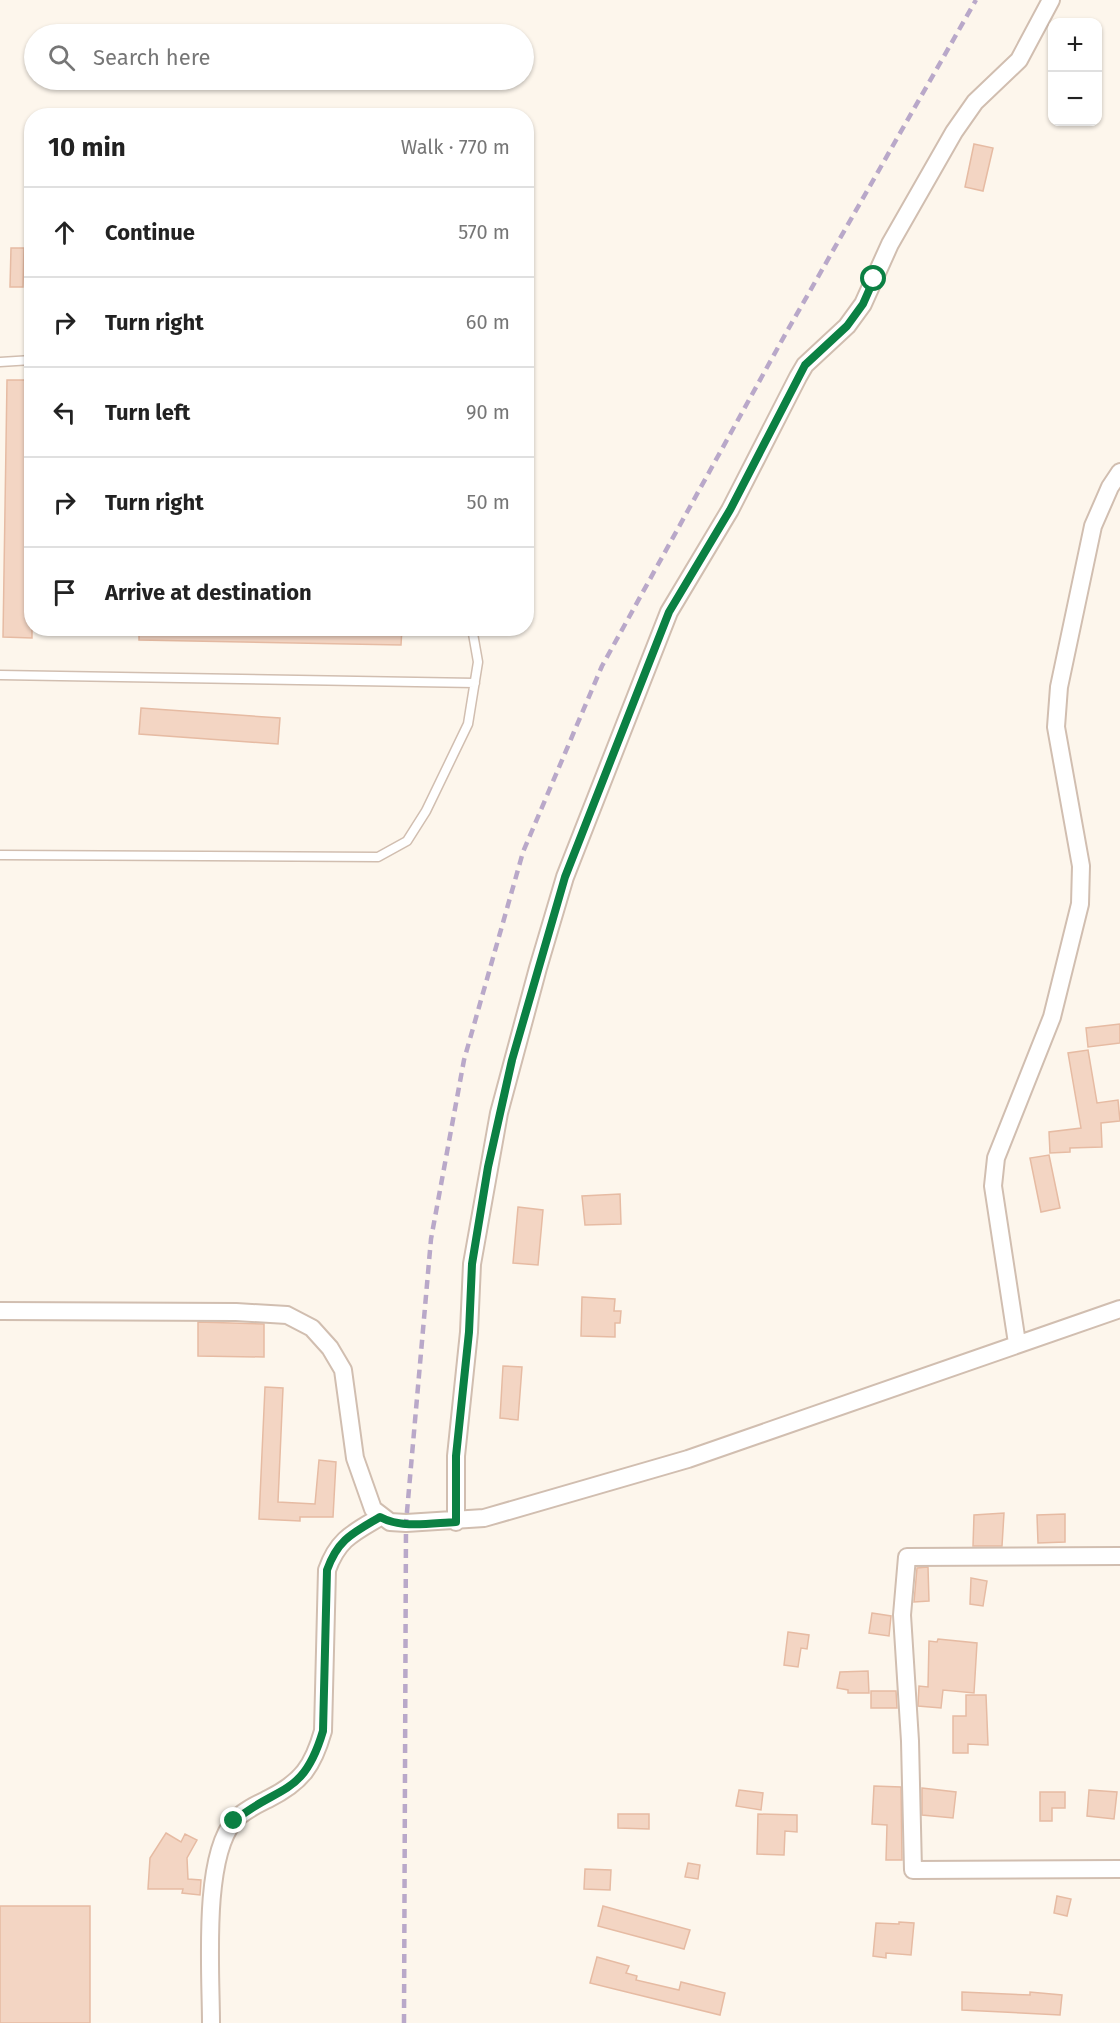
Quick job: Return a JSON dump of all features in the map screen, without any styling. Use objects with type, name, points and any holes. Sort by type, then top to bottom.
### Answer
[{"type":"street","points":[[456,1522],[456,1456],[469,1332],[472,1264],[488,1167],[499,1113],[538,968],[565,877],[594,801],[648,672],[669,612],[730,510],[798,377],[805,365],[847,326],[863,304],[890,244],[954,132],[975,102],[1019,60],[1051,0]]},
{"type":"street","points":[[1017,1343],[993,1186],[996,1158],[1052,1017],[1080,904],[1081,866],[1056,727],[1059,687],[1093,526],[1110,487],[1120,472]]},
{"type":"street","points":[[0,1311],[236,1312],[287,1316],[312,1328],[330,1348],[343,1370],[355,1458],[373,1509],[380,1517],[390,1522],[406,1523],[456,1522],[484,1518],[688,1459],[1120,1309]]},
{"type":"street","points":[[211,2023],[212,1881],[222,1843],[234,1821],[250,1807],[286,1790],[305,1773],[316,1755],[323,1731],[327,1570],[334,1550],[350,1534],[380,1517]]},
{"type":"street","points":[[1120,1556],[907,1557],[902,1615],[910,1741],[913,1870],[1120,1869]]},
{"type":"lane","points":[[0,362],[24,360]]},
{"type":"lane","points":[[0,855],[378,857],[407,841],[426,811],[468,724],[478,663],[473,636]]},
{"type":"lane","points":[[0,675],[233,677],[475,684]]},
{"type":"building","points":[[974,144],[993,148],[983,191],[965,187]]},
{"type":"building","points":[[11,248],[24,248],[23,287],[10,287]]},
{"type":"building","points":[[7,380],[24,380],[24,636],[32,636],[32,638],[3,637]]},
{"type":"building","points":[[139,636],[402,636],[401,645],[139,640]]},
{"type":"building","points":[[141,708],[280,718],[278,744],[139,734]]},
{"type":"building","points":[[1120,1024],[1120,1043],[1088,1047],[1086,1028]]},
{"type":"building","points":[[1088,1050],[1097,1103],[1118,1100],[1120,1121],[1101,1123],[1102,1147],[1070,1148],[1070,1152],[1050,1153],[1049,1132],[1081,1128],[1068,1053]]},
{"type":"building","points":[[1049,1155],[1060,1208],[1041,1212],[1030,1158]]},
{"type":"building","points":[[620,1194],[621,1224],[585,1225],[582,1196]]},
{"type":"building","points":[[518,1207],[543,1210],[538,1265],[513,1263]]},
{"type":"building","points":[[582,1297],[615,1299],[614,1311],[621,1311],[620,1323],[615,1323],[615,1337],[581,1336]]},
{"type":"building","points":[[198,1322],[264,1324],[264,1357],[198,1356]]},
{"type":"building","points":[[503,1366],[522,1367],[518,1420],[500,1418]]},
{"type":"building","points":[[265,1387],[283,1388],[278,1502],[315,1504],[319,1460],[336,1462],[333,1517],[300,1517],[300,1521],[259,1519]]},
{"type":"building","points":[[1004,1513],[1002,1546],[973,1546],[974,1515]]},
{"type":"building","points":[[1065,1514],[1065,1542],[1038,1543],[1037,1515]]},
{"type":"building","points":[[928,1567],[929,1601],[914,1602],[917,1568]]},
{"type":"building","points":[[971,1578],[987,1581],[983,1606],[970,1604]]},
{"type":"building","points":[[872,1613],[891,1616],[889,1636],[869,1633]]},
{"type":"building","points":[[788,1632],[809,1635],[807,1649],[801,1648],[798,1667],[784,1665]]},
{"type":"building","points":[[938,1639],[977,1643],[974,1693],[943,1690],[941,1708],[918,1706],[919,1686],[928,1687],[929,1641],[937,1642]]},
{"type":"building","points":[[868,1671],[869,1693],[848,1693],[848,1690],[837,1688],[840,1672]]},
{"type":"building","points":[[871,1691],[896,1691],[897,1708],[871,1708]]},
{"type":"building","points":[[966,1695],[986,1695],[988,1745],[968,1744],[968,1753],[953,1753],[953,1716],[966,1716]]},
{"type":"building","points":[[874,1786],[901,1787],[902,1860],[886,1860],[887,1825],[872,1824]]},
{"type":"building","points":[[922,1788],[956,1792],[953,1818],[922,1815]]},
{"type":"building","points":[[739,1790],[763,1793],[761,1810],[736,1806]]},
{"type":"building","points":[[1089,1790],[1117,1792],[1114,1819],[1087,1816]]},
{"type":"building","points":[[1040,1792],[1065,1792],[1065,1808],[1052,1808],[1052,1821],[1040,1821]]},
{"type":"building","points":[[618,1814],[649,1814],[649,1829],[618,1828]]},
{"type":"building","points":[[758,1814],[797,1815],[797,1832],[785,1831],[784,1855],[757,1854]]},
{"type":"building","points":[[166,1833],[181,1842],[185,1834],[197,1840],[187,1858],[188,1879],[201,1880],[200,1895],[182,1893],[183,1889],[148,1889],[150,1858]]},
{"type":"building","points":[[688,1863],[700,1865],[698,1879],[685,1877]]},
{"type":"building","points":[[585,1869],[611,1870],[610,1890],[584,1889]]},
{"type":"building","points":[[1057,1896],[1071,1899],[1067,1916],[1054,1913]]},
{"type":"building","points":[[0,1906],[90,1906],[90,2023],[0,2023]]},
{"type":"building","points":[[603,1906],[690,1930],[684,1949],[598,1926]]},
{"type":"building","points":[[899,1922],[914,1923],[911,1955],[886,1953],[886,1958],[873,1956],[876,1923],[899,1924]]},
{"type":"building","points":[[597,1957],[629,1966],[626,1973],[637,1976],[636,1980],[679,1990],[681,1982],[725,1993],[720,2015],[590,1983]]},
{"type":"building","points":[[962,1992],[1030,1995],[1030,1992],[1062,1995],[1060,2015],[962,2010]]},
{"type":"railway","points":[[404,2023],[406,1523],[431,1239],[464,1060],[523,852],[602,666],[786,333],[976,0]]},
{"type":"route","points":[[234,1821],[250,1807],[286,1790],[305,1773],[316,1755],[323,1731],[324,1610],[327,1570],[334,1550],[350,1534],[380,1517],[390,1522],[456,1522],[456,1456],[469,1332],[472,1264],[488,1167],[512,1060],[565,877],[648,672],[669,612],[730,510],[805,365],[847,326],[863,304],[874,279]]}]
